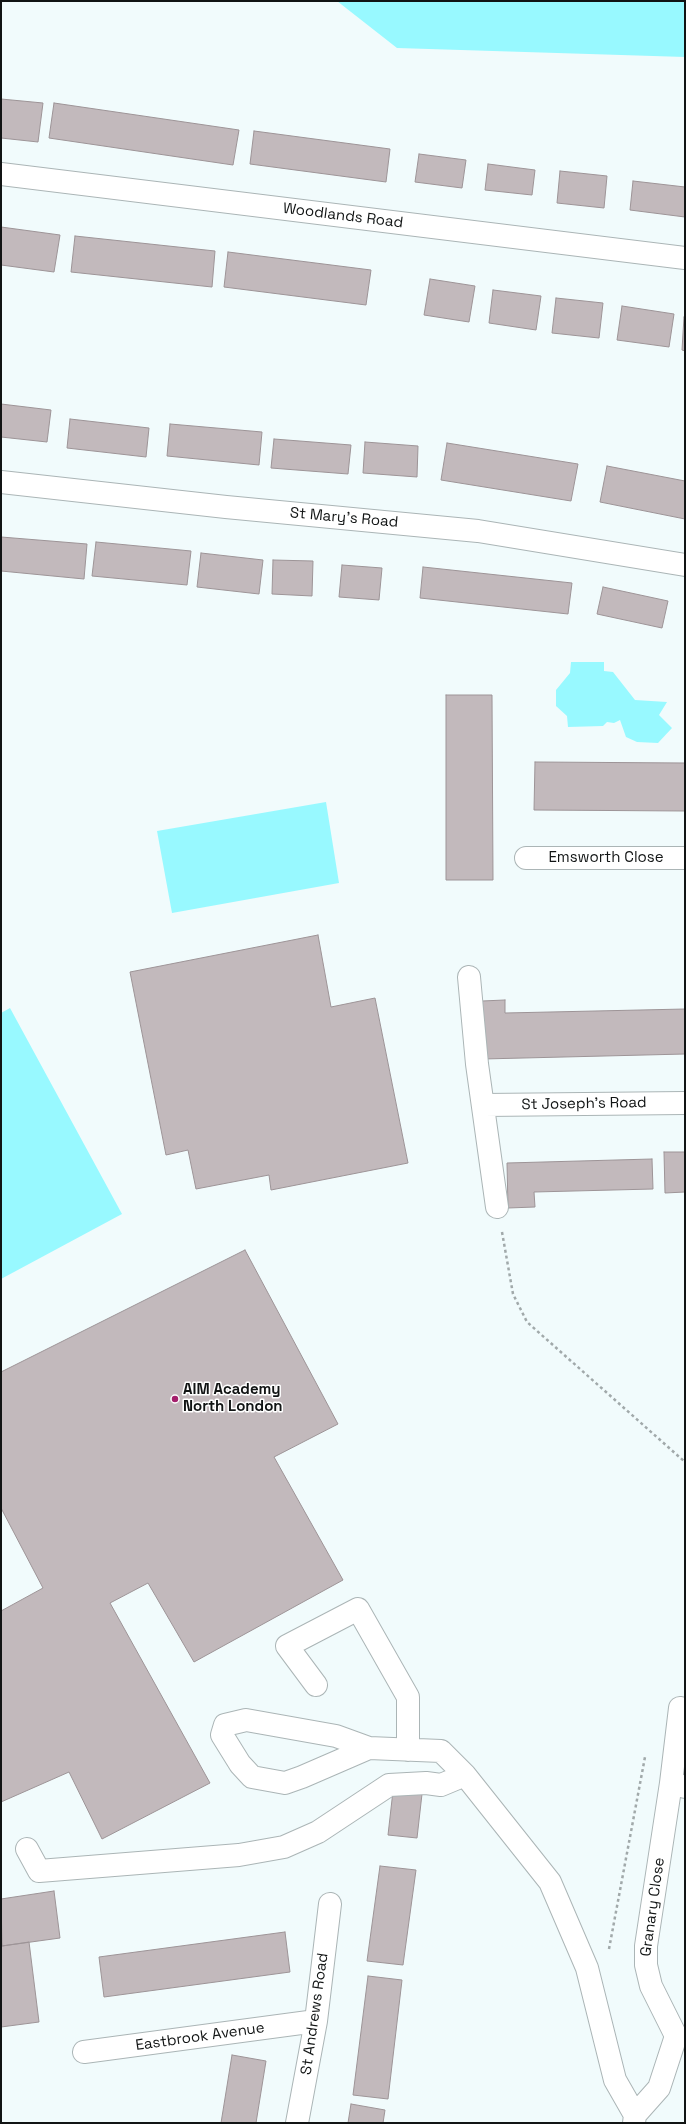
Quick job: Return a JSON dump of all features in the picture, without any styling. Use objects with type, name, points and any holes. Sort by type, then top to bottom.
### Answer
[{"type":"street","name":"Woodlands Road","points":[[1,174],[685,258]]},
{"type":"street","name":"St Mary's Road","points":[[1,482],[226,507],[478,531],[685,565]]},
{"type":"street","name":"Emsworth Close","points":[[526,858],[685,858]]},
{"type":"street","points":[[469,977],[477,1064],[484,1105],[497,1207]]},
{"type":"street","name":"St Joseph's Road","points":[[484,1105],[685,1103]]},
{"type":"street","points":[[316,1685],[287,1646],[358,1609],[408,1697],[408,1750]]},
{"type":"street","name":"Granary Close","points":[[635,2119],[659,2088],[681,2035],[651,1986],[646,1965],[646,1946],[678,1785],[680,1708]]},
{"type":"street","points":[[369,1748],[285,1783],[252,1777],[240,1764],[222,1735],[225,1725],[246,1720],[336,1736],[369,1748],[441,1751],[465,1776],[550,1882],[587,1968],[615,2080],[635,2119]]},
{"type":"street","points":[[27,1849],[39,1871],[216,1857],[269,1850],[284,1847],[318,1832],[389,1785],[426,1784],[441,1786],[465,1776]]},
{"type":"street","name":"St Andrews Road","points":[[297,2123],[316,2021],[330,1904]]},
{"type":"street","name":"Eastbrook Avenue","points":[[84,2052],[316,2021]]},
{"type":"path","points":[[497,1207],[513,1294],[527,1322],[685,1462]]},
{"type":"shaded area","points":[[337,1],[685,1],[685,57],[397,48]]},
{"type":"shaded area","points":[[571,662],[604,662],[604,671],[613,672],[635,700],[667,702],[659,715],[672,728],[658,743],[637,742],[626,737],[620,720],[614,723],[607,722],[603,726],[568,727],[567,716],[556,706],[556,690],[570,673]]},
{"type":"shaded area","points":[[326,802],[339,883],[172,913],[157,831]]},
{"type":"shaded area","points":[[10,1008],[122,1214],[1,1279],[1,1013]]},
{"type":"building","points":[[1,99],[43,103],[38,142],[1,138]]},
{"type":"building","points":[[54,103],[239,130],[233,165],[49,138]]},
{"type":"building","points":[[254,131],[390,149],[386,182],[250,164]]},
{"type":"building","points":[[419,154],[466,160],[462,188],[415,182]]},
{"type":"building","points":[[488,164],[535,170],[532,195],[485,190]]},
{"type":"building","points":[[560,171],[607,176],[604,208],[557,203]]},
{"type":"building","points":[[633,181],[685,187],[685,217],[630,210]]},
{"type":"building","points":[[1,227],[60,235],[54,272],[1,265]]},
{"type":"building","points":[[75,236],[215,251],[212,287],[71,272]]},
{"type":"building","points":[[228,252],[371,270],[366,305],[224,287]]},
{"type":"building","points":[[430,279],[475,286],[469,322],[424,315]]},
{"type":"building","points":[[493,290],[541,296],[536,330],[489,323]]},
{"type":"building","points":[[556,298],[603,303],[599,338],[552,333]]},
{"type":"building","points":[[622,306],[674,314],[669,347],[617,340]]},
{"type":"building","points":[[685,317],[685,351],[682,350]]},
{"type":"building","points":[[1,404],[51,410],[47,442],[1,437]]},
{"type":"building","points":[[70,419],[149,428],[146,457],[67,448]]},
{"type":"building","points":[[170,424],[262,432],[259,465],[167,456]]},
{"type":"building","points":[[274,439],[351,445],[348,474],[271,468]]},
{"type":"building","points":[[365,442],[418,446],[417,477],[363,473]]},
{"type":"building","points":[[447,443],[578,464],[571,501],[441,480]]},
{"type":"building","points":[[607,466],[685,481],[685,519],[600,502]]},
{"type":"building","points":[[1,537],[87,544],[84,579],[1,571]]},
{"type":"building","points":[[96,542],[191,551],[187,585],[92,576]]},
{"type":"building","points":[[201,553],[263,560],[259,594],[197,587]]},
{"type":"building","points":[[273,560],[313,561],[312,596],[272,594]]},
{"type":"building","points":[[342,565],[382,568],[379,600],[339,597]]},
{"type":"building","points":[[423,567],[572,583],[568,614],[420,598]]},
{"type":"building","points":[[603,587],[668,601],[662,628],[597,614]]},
{"type":"building","points":[[446,695],[492,695],[493,880],[446,880]]},
{"type":"building","points":[[535,762],[685,763],[685,811],[534,810]]},
{"type":"building","points":[[318,935],[331,1007],[375,998],[408,1163],[271,1190],[269,1175],[196,1189],[188,1150],[166,1155],[130,972]]},
{"type":"building","points":[[505,1000],[505,1013],[685,1009],[685,1054],[483,1059],[482,1001]]},
{"type":"building","points":[[664,1152],[685,1152],[685,1192],[665,1193]]},
{"type":"building","points":[[652,1159],[653,1189],[534,1192],[535,1207],[508,1208],[507,1163]]},
{"type":"building","points":[[245,1250],[338,1424],[274,1457],[343,1580],[194,1662],[148,1583],[110,1603],[210,1783],[102,1839],[69,1772],[1,1802],[1,1611],[43,1588],[1,1508],[1,1372]]},
{"type":"building","points":[[393,1791],[422,1794],[417,1838],[388,1835]]},
{"type":"building","points":[[380,1866],[416,1870],[403,1965],[367,1961]]},
{"type":"building","points":[[54,1891],[60,1938],[2,1946],[1,1899]]},
{"type":"building","points":[[285,1932],[290,1972],[104,1997],[99,1957]]},
{"type":"building","points":[[1,1940],[2,1946],[29,1942],[39,2022],[1,2027]]},
{"type":"building","points":[[368,1976],[402,1980],[388,2099],[353,2095]]},
{"type":"building","points":[[232,2055],[266,2061],[256,2123],[221,2123]]},
{"type":"building","points":[[351,2104],[385,2110],[383,2123],[348,2123]]},
{"type":"place","name":"AIM Academy North London","points":[[175,1399]]}]
